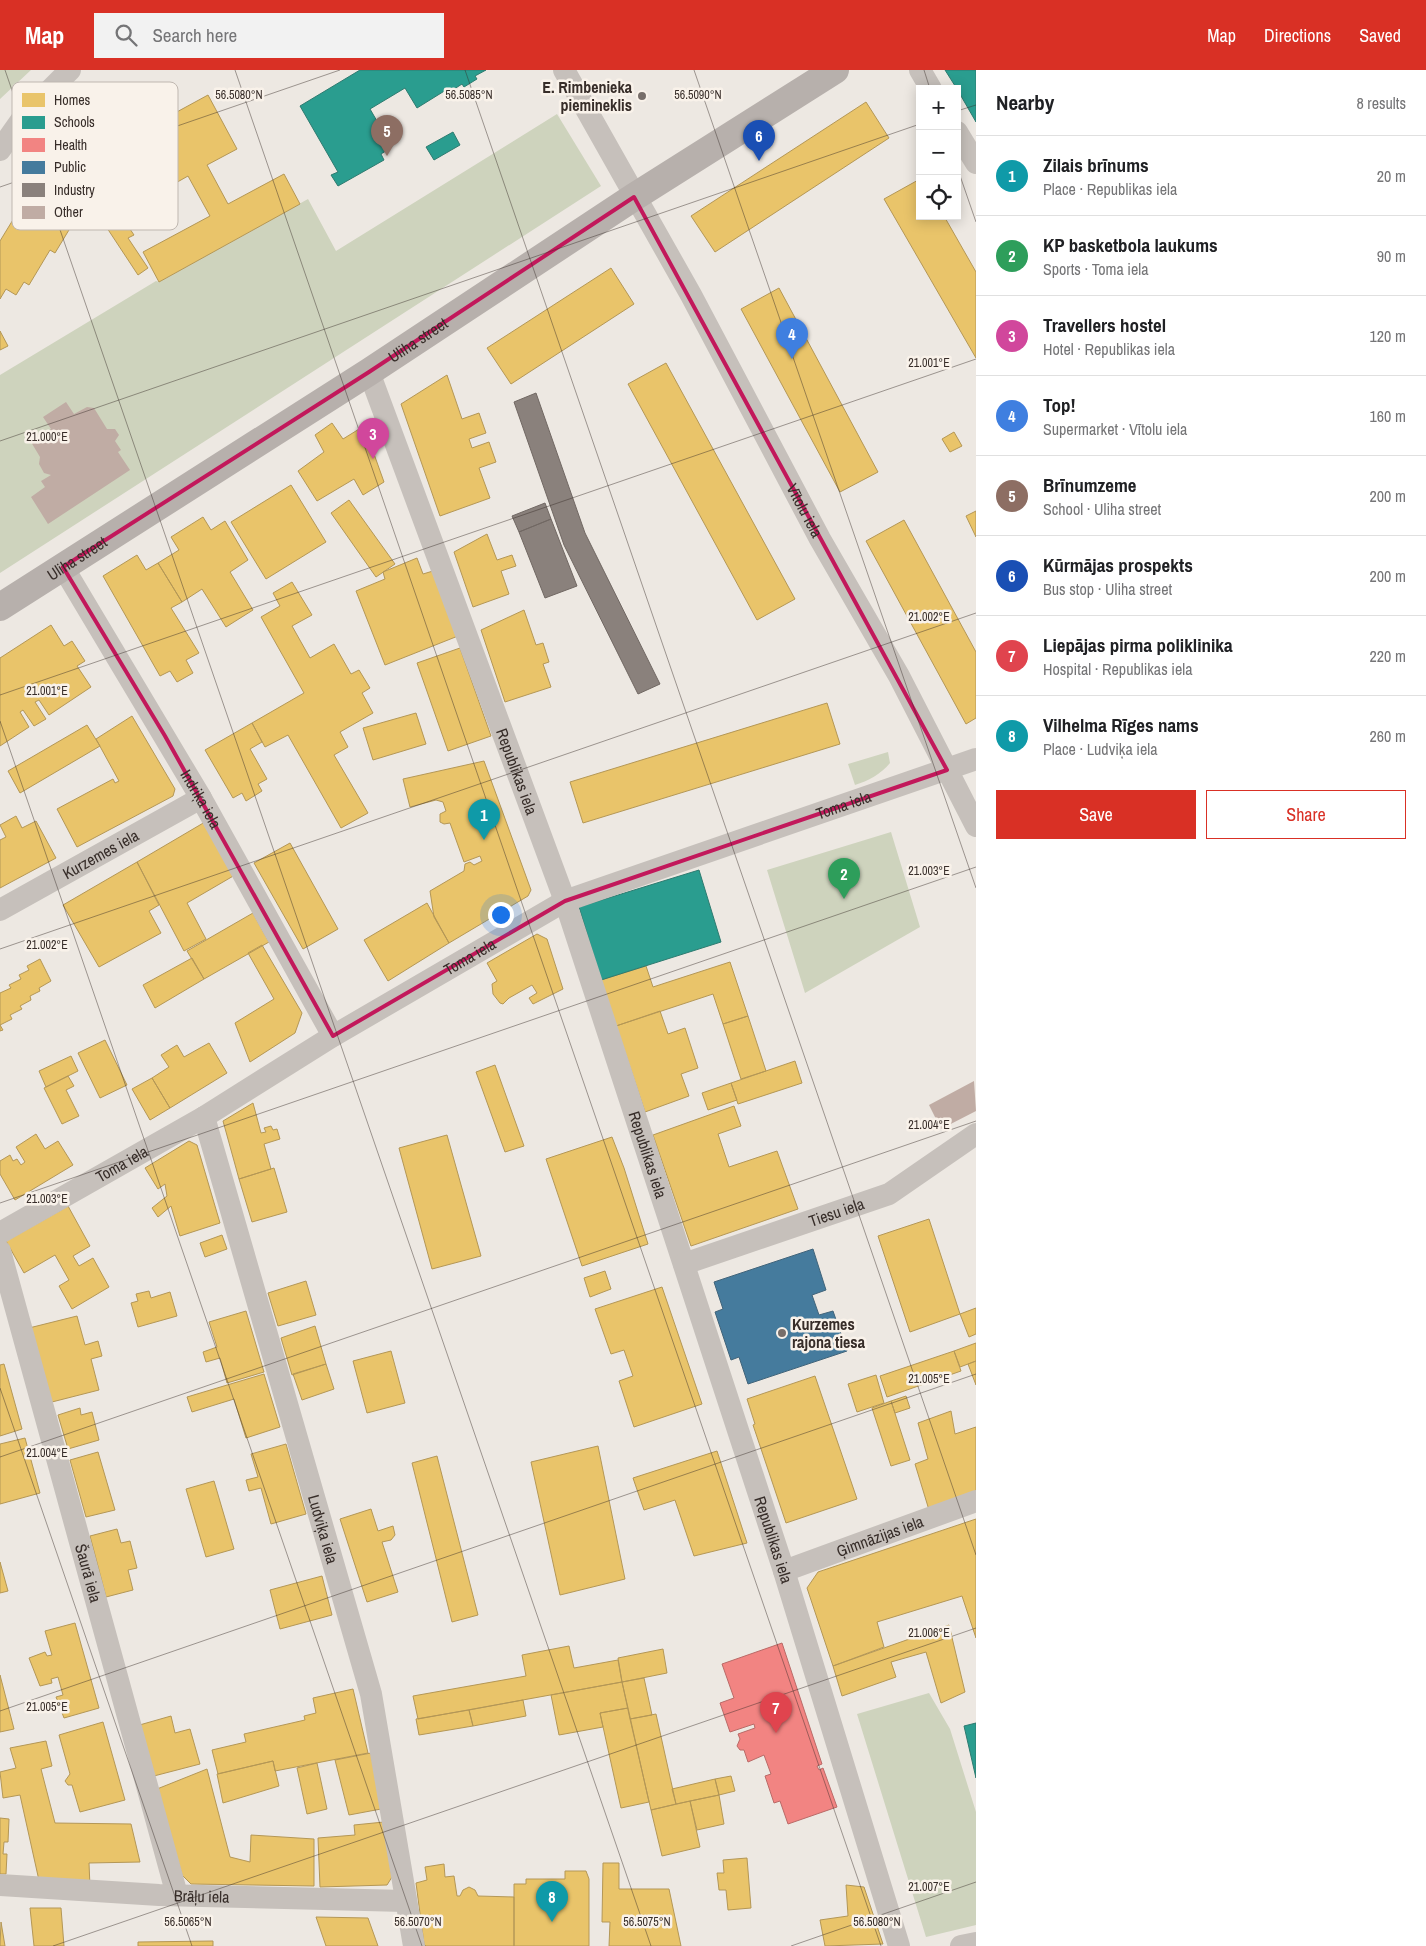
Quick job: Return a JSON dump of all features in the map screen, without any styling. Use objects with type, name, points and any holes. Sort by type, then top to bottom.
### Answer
[{"type":"main road","name":"Uliha street","points":[[0,607],[369,372],[634,197],[835,70]]},
{"type":"street","points":[[58,82],[70,70]]},
{"type":"street","name":"Vītolu iela","points":[[564,70],[691,295],[820,539],[899,676],[976,826]]},
{"type":"street","points":[[920,70],[929,85]]},
{"type":"street","points":[[0,150],[12,133]]},
{"type":"street","points":[[961,139],[976,163]]},
{"type":"street","name":"Republikas iela","points":[[369,372],[565,901],[784,1571],[898,1946]]},
{"type":"street","name":"Indriķa iela","points":[[63,567],[201,798],[332,1036]]},
{"type":"street","name":"Toma iela","points":[[0,1233],[204,1117],[332,1036],[565,901],[976,759]]},
{"type":"street","name":"Kurzemes iela","points":[[0,910],[201,798]]},
{"type":"street","name":"Ludviķa iela","points":[[204,1117],[371,1694],[414,1946]]},
{"type":"street","name":"Tiesu iela","points":[[684,1264],[889,1194],[976,1134]]},
{"type":"street","name":"Šaurā iela","points":[[0,1251],[177,1896]]},
{"type":"street","name":"Ģimnāzijas iela","points":[[784,1571],[976,1501]]},
{"type":"street","name":"Brāļu iela","points":[[0,1885],[177,1896],[406,1901]]},
{"type":"street","points":[[962,1946],[976,1943]]},
{"type":"highlighted area","points":[[634,197],[947,770],[565,901],[333,1036],[165,736],[63,567],[369,372]]},
{"type":"green space","points":[[0,70],[31,70],[18,82],[12,82],[12,88],[0,99]]},
{"type":"green space","points":[[557,114],[601,186],[0,573],[0,375],[156,281],[159,282],[308,199],[336,251]]},
{"type":"green space","points":[[888,752],[890,763],[883,771],[855,785],[848,764]]},
{"type":"green space","points":[[891,832],[920,927],[805,993],[767,870]]},
{"type":"green space","points":[[929,1693],[950,1729],[976,1812],[976,1925],[926,1937],[857,1714]]},
{"type":"building: Homes","points":[[208,95],[237,149],[207,165],[228,204],[284,174],[300,204],[159,282],[143,252],[210,216],[188,176],[178,182],[178,111]]},
{"type":"building: Homes","points":[[866,102],[889,138],[715,252],[691,216]]},
{"type":"building: Homes","points":[[916,181],[916,220],[946,220],[976,272],[976,358],[884,199]]},
{"type":"building: Homes","points":[[12,221],[12,230],[69,230],[55,253],[50,250],[29,285],[24,282],[16,295],[6,289],[0,299],[0,241]]},
{"type":"building: Homes","points":[[108,230],[131,230],[134,235],[128,238],[148,268],[138,275]]},
{"type":"building: Homes","points":[[611,268],[634,304],[511,384],[487,348]]},
{"type":"building: Homes","points":[[779,288],[878,472],[840,492],[741,309]]},
{"type":"building: Homes","points":[[0,331],[8,346],[0,350]]},
{"type":"building: Homes","points":[[666,363],[795,599],[757,620],[628,384]]},
{"type":"building: Homes","points":[[447,375],[462,419],[479,413],[486,433],[469,439],[472,448],[489,442],[496,462],[479,468],[490,498],[440,516],[401,404]]},
{"type":"building: Homes","points":[[332,423],[343,439],[364,426],[384,482],[363,495],[354,479],[317,501],[298,471],[324,452],[315,435]]},
{"type":"building: Homes","points":[[954,432],[962,446],[950,452],[942,439]]},
{"type":"building: Homes","points":[[291,485],[326,542],[266,579],[231,522]]},
{"type":"building: Homes","points":[[349,500],[395,564],[376,577],[331,513]]},
{"type":"building: Homes","points":[[976,511],[976,537],[966,516]]},
{"type":"building: Homes","points":[[203,517],[211,530],[225,521],[248,560],[230,572],[253,610],[226,627],[202,589],[182,602],[158,563],[179,550],[171,537]]},
{"type":"building: Homes","points":[[904,520],[976,652],[976,718],[966,724],[866,541]]},
{"type":"building: Homes","points":[[487,534],[497,560],[512,555],[516,566],[501,571],[509,594],[473,607],[454,552]]},
{"type":"building: Homes","points":[[137,555],[146,570],[158,563],[182,602],[171,608],[199,653],[186,660],[193,673],[177,682],[170,671],[160,676],[103,576]]},
{"type":"building: Homes","points":[[417,558],[423,574],[433,571],[458,636],[385,665],[356,591],[385,579],[383,572]]},
{"type":"building: Homes","points":[[292,582],[312,615],[292,626],[310,658],[334,644],[351,674],[359,670],[370,688],[362,693],[373,713],[340,732],[348,747],[334,755],[368,813],[341,828],[288,735],[265,747],[252,723],[304,693],[261,617],[280,606],[273,593]]},
{"type":"building: Homes","points":[[524,610],[536,645],[543,643],[549,662],[543,664],[551,687],[505,702],[481,630]]},
{"type":"building: Homes","points":[[51,625],[64,646],[72,641],[85,661],[77,666],[91,687],[49,715],[39,700],[35,702],[46,719],[34,726],[23,710],[20,712],[29,727],[0,746],[0,658]]},
{"type":"building: Homes","points":[[460,648],[491,736],[448,751],[417,663]]},
{"type":"building: Homes","points":[[827,703],[840,744],[583,823],[570,782]]},
{"type":"building: Homes","points":[[416,713],[426,744],[373,760],[363,728]]},
{"type":"building: Homes","points":[[132,716],[175,789],[173,796],[77,847],[57,809],[113,779],[115,783],[119,781],[96,739]]},
{"type":"building: Homes","points":[[252,723],[262,742],[250,749],[267,779],[258,784],[262,791],[246,801],[242,793],[233,798],[205,750]]},
{"type":"building: Homes","points":[[87,725],[100,746],[20,793],[8,771]]},
{"type":"building: Homes","points":[[484,761],[531,890],[528,896],[449,943],[434,917],[430,891],[464,871],[465,864],[470,862],[474,865],[482,861],[480,856],[464,862],[450,823],[444,824],[440,822],[440,814],[446,811],[443,802],[436,800],[410,807],[403,779]]},
{"type":"building: Homes","points":[[16,816],[22,828],[36,821],[56,858],[0,888],[0,840],[6,837],[0,825]]},
{"type":"building: Homes","points":[[205,822],[235,875],[187,903],[206,939],[184,951],[137,862]]},
{"type":"building: Homes","points":[[290,843],[338,929],[303,949],[254,863]]},
{"type":"building: Homes","points":[[137,862],[159,905],[149,911],[161,933],[99,967],[63,905]]},
{"type":"building: Homes","points":[[427,903],[449,943],[388,981],[364,940]]},
{"type":"building: Homes","points":[[253,913],[269,942],[204,979],[187,951]]},
{"type":"building: Homes","points":[[537,934],[547,939],[563,989],[533,1004],[529,998],[537,993],[532,985],[509,998],[503,1004],[500,1003],[493,994],[492,984],[497,981],[487,963]]},
{"type":"building: Homes","points":[[262,945],[302,1013],[295,1033],[250,1062],[235,1023],[274,999],[248,953]]},
{"type":"building: Homes","points":[[192,958],[204,979],[155,1008],[143,985]]},
{"type":"building: Homes","points":[[40,959],[51,981],[39,988],[40,991],[30,996],[31,1000],[20,1006],[22,1009],[10,1015],[12,1019],[0,1025],[0,993],[11,988],[9,985],[21,979],[19,975],[29,970],[27,966]]},
{"type":"building: Homes","points":[[730,962],[748,1016],[723,1024],[713,994],[616,1026],[601,980],[646,966],[653,987]]},
{"type":"building: Homes","points":[[660,1011],[668,1034],[685,1028],[698,1068],[681,1074],[689,1096],[645,1112],[616,1026]]},
{"type":"building: Homes","points":[[748,1016],[766,1071],[741,1079],[723,1024]]},
{"type":"building: Homes","points":[[105,1040],[127,1085],[100,1098],[78,1053]]},
{"type":"building: Homes","points":[[209,1043],[227,1073],[170,1108],[152,1078],[169,1067],[161,1055],[177,1045],[184,1057]]},
{"type":"building: Homes","points":[[71,1056],[78,1071],[46,1087],[39,1071]]},
{"type":"building: Homes","points":[[795,1061],[802,1083],[738,1104],[731,1083]]},
{"type":"building: Homes","points":[[495,1065],[524,1146],[505,1152],[476,1072]]},
{"type":"building: Homes","points":[[68,1076],[74,1086],[66,1090],[79,1116],[62,1124],[44,1088]]},
{"type":"building: Homes","points":[[152,1078],[170,1108],[150,1120],[132,1089]]},
{"type":"building: Homes","points":[[731,1083],[737,1100],[708,1110],[702,1093]]},
{"type":"building: Homes","points":[[253,1103],[261,1133],[266,1132],[264,1128],[271,1126],[273,1130],[277,1129],[280,1139],[264,1144],[271,1169],[239,1179],[223,1121]]},
{"type":"building: Homes","points":[[734,1106],[741,1126],[718,1134],[729,1167],[777,1151],[798,1209],[691,1246],[653,1135]]},
{"type":"building: Homes","points":[[36,1134],[45,1149],[58,1141],[73,1165],[15,1200],[0,1174],[0,1161],[10,1155],[13,1161],[17,1159],[21,1165],[25,1162],[16,1147]]},
{"type":"building: Homes","points":[[447,1135],[481,1256],[432,1269],[399,1148]]},
{"type":"building: Homes","points":[[612,1137],[648,1244],[582,1266],[546,1159]]},
{"type":"building: Homes","points":[[189,1141],[197,1145],[220,1223],[180,1236],[171,1206],[158,1217],[152,1208],[167,1196],[165,1184],[158,1189],[145,1168]]},
{"type":"building: Homes","points":[[274,1168],[287,1212],[252,1222],[239,1179]]},
{"type":"building: Homes","points":[[68,1206],[90,1246],[73,1256],[79,1266],[93,1258],[109,1287],[72,1309],[59,1286],[69,1280],[55,1255],[24,1273],[6,1241]]},
{"type":"building: Homes","points":[[929,1219],[960,1314],[910,1332],[878,1236]]},
{"type":"building: Homes","points":[[222,1235],[227,1249],[205,1257],[200,1243]]},
{"type":"building: Homes","points":[[605,1271],[611,1289],[590,1297],[584,1278]]},
{"type":"building: Homes","points":[[306,1281],[316,1315],[278,1326],[268,1293]]},
{"type":"building: Homes","points":[[662,1287],[702,1404],[634,1427],[619,1381],[633,1376],[624,1350],[611,1354],[595,1309]]},
{"type":"building: Homes","points":[[149,1291],[151,1298],[170,1292],[177,1316],[138,1327],[131,1303],[138,1301],[136,1294]]},
{"type":"building: Homes","points":[[976,1308],[976,1334],[969,1337],[960,1314]]},
{"type":"building: Homes","points":[[246,1311],[264,1372],[227,1383],[220,1358],[206,1362],[203,1352],[217,1347],[209,1322]]},
{"type":"building: Homes","points":[[77,1316],[85,1345],[98,1341],[102,1356],[91,1359],[99,1390],[48,1403],[29,1328]]},
{"type":"building: Homes","points":[[315,1326],[326,1364],[292,1375],[281,1338]]},
{"type":"building: Homes","points":[[976,1343],[976,1361],[960,1367],[954,1351]]},
{"type":"building: Homes","points":[[391,1351],[405,1403],[367,1413],[353,1361]]},
{"type":"building: Homes","points":[[954,1351],[961,1371],[887,1397],[880,1376]]},
{"type":"building: Homes","points":[[976,1361],[976,1385],[968,1364]]},
{"type":"building: Homes","points":[[4,1364],[22,1429],[0,1436],[0,1365]]},
{"type":"building: Homes","points":[[326,1364],[334,1389],[302,1400],[293,1374]]},
{"type":"building: Homes","points":[[264,1374],[280,1427],[246,1438],[234,1399],[192,1412],[187,1397]]},
{"type":"building: Homes","points":[[876,1375],[884,1403],[857,1412],[848,1384]]},
{"type":"building: Homes","points":[[815,1376],[857,1499],[786,1523],[753,1425],[755,1424],[747,1399]]},
{"type":"building: Homes","points":[[906,1396],[910,1408],[895,1413],[891,1401]]},
{"type":"building: Homes","points":[[891,1401],[910,1460],[891,1466],[872,1408]]},
{"type":"building: Homes","points":[[80,1408],[81,1415],[92,1412],[99,1440],[68,1449],[58,1415]]},
{"type":"building: Homes","points":[[951,1411],[955,1434],[976,1427],[976,1494],[929,1510],[915,1464],[928,1459],[918,1423]]},
{"type":"building: Homes","points":[[25,1438],[40,1493],[0,1504],[0,1444]]},
{"type":"building: Homes","points":[[286,1444],[306,1514],[271,1524],[261,1488],[249,1491],[246,1480],[258,1477],[251,1454]]},
{"type":"building: Homes","points":[[598,1446],[625,1579],[560,1595],[531,1462]]},
{"type":"building: Homes","points":[[717,1451],[747,1543],[694,1556],[675,1500],[644,1510],[633,1478]]},
{"type":"building: Homes","points":[[98,1452],[115,1510],[86,1517],[70,1460]]},
{"type":"building: Homes","points":[[437,1456],[478,1615],[452,1622],[412,1463]]},
{"type":"building: Homes","points":[[214,1481],[234,1549],[206,1557],[186,1489]]},
{"type":"building: Homes","points":[[371,1509],[378,1531],[393,1526],[395,1535],[391,1540],[382,1542],[398,1592],[367,1602],[340,1519]]},
{"type":"building: Homes","points":[[976,1519],[976,1638],[962,1596],[877,1622],[884,1647],[833,1666],[807,1588],[818,1572]]},
{"type":"building: Homes","points":[[117,1529],[121,1543],[130,1541],[137,1568],[128,1570],[133,1590],[106,1597],[90,1536]]},
{"type":"building: Homes","points":[[0,1562],[8,1591],[0,1593]]},
{"type":"building: Homes","points":[[322,1576],[332,1615],[280,1629],[270,1590]]},
{"type":"building: Homes","points":[[75,1623],[99,1708],[64,1718],[56,1697],[63,1695],[58,1677],[51,1679],[52,1683],[40,1686],[29,1658],[45,1652],[47,1656],[52,1655],[45,1631]]},
{"type":"building: Homes","points":[[949,1625],[965,1692],[941,1703],[926,1652],[891,1662],[896,1677],[842,1696],[833,1666]]},
{"type":"building: Homes","points":[[569,1646],[574,1668],[618,1660],[622,1682],[418,1719],[413,1696],[526,1676],[522,1655]]},
{"type":"building: Homes","points":[[663,1649],[667,1673],[622,1682],[618,1658]]},
{"type":"building: Homes","points":[[0,1675],[14,1729],[0,1732]]},
{"type":"building: Homes","points":[[644,1678],[652,1715],[630,1719],[622,1682]]},
{"type":"building: Homes","points":[[622,1682],[628,1708],[600,1713],[603,1727],[559,1735],[551,1695]]},
{"type":"building: Homes","points":[[353,1689],[368,1753],[275,1771],[273,1761],[218,1774],[212,1750],[246,1742],[244,1734],[305,1720],[304,1716],[316,1713],[313,1698]]},
{"type":"building: Homes","points":[[523,1700],[526,1716],[473,1726],[469,1710]]},
{"type":"building: Homes","points":[[628,1708],[649,1802],[621,1808],[600,1713]]},
{"type":"building: Homes","points":[[469,1710],[473,1726],[419,1735],[416,1719]]},
{"type":"building: Homes","points":[[656,1714],[676,1804],[651,1810],[630,1719]]},
{"type":"building: Homes","points":[[171,1716],[175,1733],[190,1729],[200,1764],[150,1777],[136,1726]]},
{"type":"building: Homes","points":[[103,1722],[125,1800],[80,1812],[72,1785],[68,1785],[65,1781],[70,1774],[59,1735]]},
{"type":"building: Homes","points":[[46,1741],[52,1766],[41,1769],[55,1823],[131,1824],[140,1862],[89,1863],[90,1887],[40,1885],[20,1795],[3,1798],[0,1772],[16,1768],[10,1748]]},
{"type":"building: Homes","points":[[371,1753],[381,1809],[349,1815],[335,1760]]},
{"type":"building: Homes","points":[[273,1761],[279,1786],[223,1803],[217,1774]]},
{"type":"building: Homes","points":[[317,1763],[327,1809],[307,1814],[297,1768]]},
{"type":"building: Homes","points":[[207,1769],[230,1857],[250,1862],[251,1835],[314,1839],[314,1886],[191,1884],[182,1875],[157,1789]]},
{"type":"building: Homes","points":[[731,1776],[735,1791],[719,1795],[715,1779]]},
{"type":"building: Homes","points":[[715,1779],[719,1795],[676,1804],[672,1789]]},
{"type":"building: Homes","points":[[719,1795],[724,1824],[697,1830],[690,1801]]},
{"type":"building: Homes","points":[[690,1801],[700,1847],[662,1856],[651,1810]]},
{"type":"building: Homes","points":[[0,1818],[9,1819],[8,1842],[4,1842],[3,1854],[7,1854],[6,1874],[0,1874]]},
{"type":"building: Homes","points":[[384,1822],[392,1877],[387,1885],[320,1887],[318,1838],[355,1835],[354,1825]]},
{"type":"building: Homes","points":[[747,1858],[751,1908],[728,1910],[726,1890],[719,1890],[717,1873],[724,1873],[723,1860]]},
{"type":"building: Homes","points":[[603,1863],[619,1863],[619,1889],[669,1889],[681,1946],[609,1946],[610,1922],[602,1922]]},
{"type":"building: Homes","points":[[444,1864],[445,1877],[454,1876],[457,1896],[460,1896],[463,1890],[469,1887],[475,1890],[478,1896],[514,1897],[514,1946],[426,1946],[424,1944],[416,1883],[427,1880],[425,1867]]},
{"type":"building: Homes","points":[[565,1871],[586,1871],[589,1879],[589,1946],[514,1946],[514,1884],[526,1884],[526,1879],[565,1879]]},
{"type":"building: Homes","points":[[846,1885],[864,1887],[883,1944],[825,1946],[820,1920],[848,1916]]},
{"type":"building: Homes","points":[[30,1908],[61,1908],[64,1946],[34,1946]]},
{"type":"building: Homes","points":[[316,1917],[368,1918],[378,1946],[326,1946]]},
{"type":"building: Homes","points":[[1,1922],[5,1946],[0,1946]]},
{"type":"building: Homes","points":[[213,1941],[213,1946],[138,1946],[138,1942]]},
{"type":"building: Schools","points":[[360,70],[486,70],[475,76],[477,79],[464,87],[462,84],[448,93],[446,90],[417,108],[405,88],[370,109],[392,147],[381,154],[384,160],[338,186],[331,175],[338,172],[300,106]]},
{"type":"building: Schools","points":[[945,70],[976,70],[976,122],[961,96],[961,85],[954,85]]},
{"type":"building: Schools","points":[[453,132],[460,145],[434,160],[426,147]]},
{"type":"building: Schools","points":[[699,870],[721,942],[601,980],[579,907]]},
{"type":"building: Schools","points":[[976,1723],[976,1778],[964,1726]]},
{"type":"building: Health","points":[[782,1643],[822,1764],[817,1766],[819,1770],[823,1768],[837,1807],[788,1824],[780,1801],[774,1803],[765,1776],[771,1774],[764,1755],[748,1762],[744,1750],[740,1750],[737,1746],[740,1739],[738,1734],[755,1728],[754,1724],[730,1732],[720,1703],[734,1698],[722,1664]]},
{"type":"building: Public","name":"Kurzemes rajona tiesa","points":[[813,1249],[826,1290],[812,1295],[819,1315],[833,1311],[847,1351],[748,1384],[739,1357],[731,1360],[715,1312],[723,1309],[714,1282]]},
{"type":"building: Industry","points":[[536,393],[585,533],[660,684],[638,694],[564,545],[514,402]]},
{"type":"building: Industry","points":[[545,503],[551,519],[519,532],[512,516]]},
{"type":"building: Industry","points":[[551,519],[577,586],[545,598],[519,532]]},
{"type":"building: Other","points":[[66,402],[74,414],[87,407],[94,408],[107,429],[115,429],[119,435],[115,441],[121,450],[118,452],[130,470],[48,524],[31,497],[45,487],[41,481],[51,475],[44,473],[39,464],[40,457],[31,442],[51,429],[43,417]]},
{"type":"building: Other","points":[[974,1081],[976,1111],[941,1129],[929,1105]]},
{"type":"place","name":"E. Rimbenieka piemineklis","points":[[642,96]]},
{"type":"place","name":"Brīnumzeme","points":[[387,156]]},
{"type":"place","name":"Kūrmājas prospekts","points":[[759,161]]},
{"type":"place","name":"Top!","points":[[792,359]]},
{"type":"place","name":"Travellers hostel","points":[[373,459]]},
{"type":"place","name":"Zilais brīnums","points":[[484,840]]},
{"type":"place","name":"KP basketbola laukums","points":[[844,899]]},
{"type":"place","name":"Kurzemes rajona tiesa","points":[[782,1333]]},
{"type":"place","name":"Liepājas pirma poliklinika","points":[[776,1733]]},
{"type":"place","name":"Vilhelma Rīges nams","points":[[552,1922]]}]
